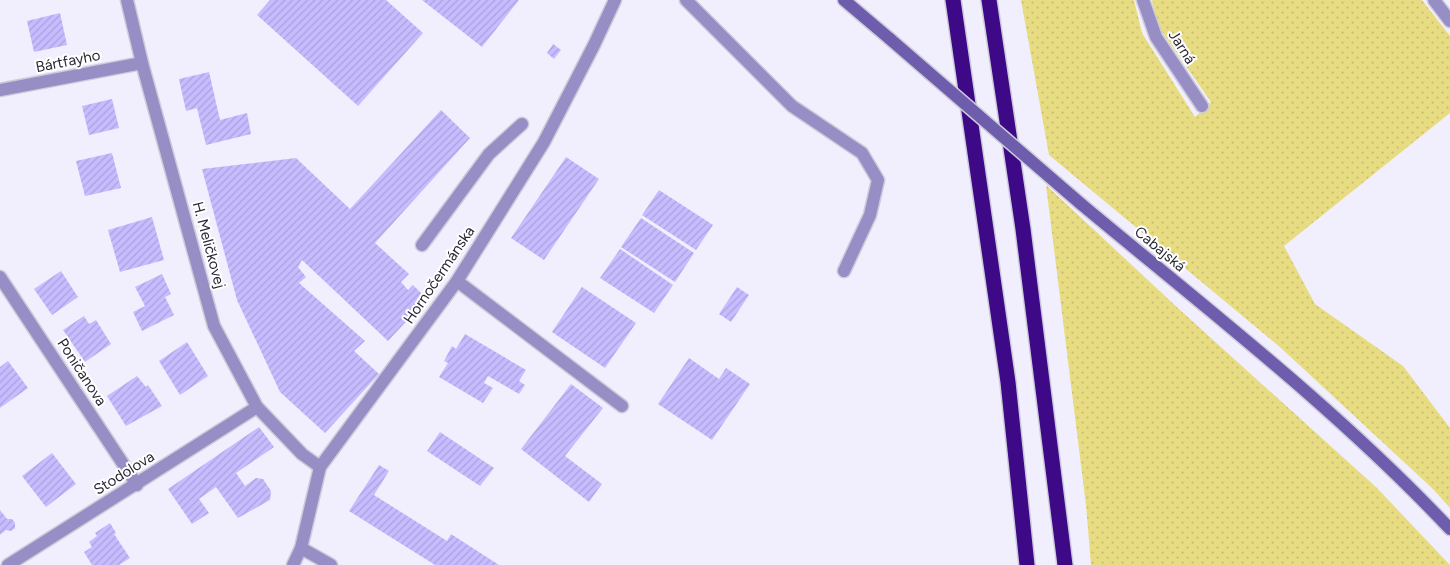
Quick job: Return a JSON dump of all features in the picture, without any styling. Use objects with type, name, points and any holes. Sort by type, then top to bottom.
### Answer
[{"type":"highway","points":[[953,0],[1004,353],[1027,565]]},
{"type":"highway","points":[[989,0],[1023,229],[1065,565]]},
{"type":"main road","name":"Cabajská","points":[[844,0],[1303,390],[1416,494],[1450,529]]},
{"type":"street","name":"H. Meličkovej","points":[[127,0],[142,63],[214,326],[257,407],[302,454],[320,467]]},
{"type":"street","name":"Hornočermánska","points":[[294,565],[320,467],[457,281],[544,142],[615,0]]},
{"type":"street","points":[[686,0],[792,106],[862,153],[878,180],[870,215],[844,271]]},
{"type":"street","name":"Jarná","points":[[1143,0],[1156,37],[1202,106]]},
{"type":"street","points":[[1434,0],[1450,21]]},
{"type":"street","name":"Bártfayho","points":[[0,90],[142,63]]},
{"type":"street","points":[[422,245],[489,154],[522,124]]},
{"type":"street","name":"Poničanova","points":[[0,277],[138,485]]},
{"type":"street","points":[[457,281],[622,406]]},
{"type":"street","name":"Stodolova","points":[[8,565],[138,485],[257,407]]},
{"type":"street","points":[[300,548],[332,565]]},
{"type":"shaded area","points":[[1021,0],[1134,0],[1142,33],[1195,117],[1211,102],[1158,26],[1152,0],[1422,0],[1450,36],[1450,113],[1284,246],[1315,304],[1403,366],[1450,428],[1450,508],[1433,489],[1281,348],[1049,155]]},
{"type":"shaded area","points":[[1046,185],[1180,310],[1377,488],[1450,565],[1091,565],[1086,505]]},
{"type":"building","points":[[270,0],[386,0],[423,33],[358,106],[257,15]]},
{"type":"building","points":[[422,0],[519,0],[482,47]]},
{"type":"building","points":[[60,13],[67,45],[34,52],[27,21]]},
{"type":"building","points":[[553,44],[561,50],[554,59],[547,53]]},
{"type":"building","points":[[209,72],[220,120],[247,113],[251,134],[206,145],[197,108],[186,111],[179,79]]},
{"type":"building","points":[[112,99],[119,128],[89,135],[82,106]]},
{"type":"building","points":[[441,110],[470,138],[375,243],[409,274],[401,282],[408,290],[413,285],[427,299],[388,341],[302,260],[298,267],[306,277],[299,283],[365,341],[354,351],[379,374],[325,433],[280,392],[237,300],[202,169],[296,158],[350,209]]},
{"type":"building","points":[[112,153],[121,188],[85,196],[76,161]]},
{"type":"building","points":[[566,157],[599,179],[544,260],[511,238]]},
{"type":"building","points":[[659,190],[713,225],[696,250],[642,215]]},
{"type":"building","points":[[152,217],[164,260],[120,272],[108,230]]},
{"type":"building","points":[[641,218],[694,253],[675,282],[621,247]]},
{"type":"building","points":[[620,249],[673,285],[654,313],[600,278]]},
{"type":"building","points":[[61,271],[78,297],[52,315],[34,289]]},
{"type":"building","points":[[162,274],[171,294],[165,297],[174,315],[142,331],[133,312],[145,306],[135,287]]},
{"type":"building","points":[[582,287],[636,323],[605,368],[552,332]]},
{"type":"building","points":[[737,287],[749,295],[731,322],[719,314]]},
{"type":"building","points":[[84,316],[89,324],[96,320],[111,344],[85,362],[63,330]]},
{"type":"building","points":[[465,334],[526,370],[519,381],[525,385],[519,394],[488,376],[484,383],[493,388],[483,403],[439,377],[448,363],[444,361],[452,346],[456,349]]},
{"type":"building","points":[[187,342],[208,376],[180,395],[159,361]]},
{"type":"building","points":[[689,358],[719,379],[726,368],[750,384],[712,440],[658,404]]},
{"type":"building","points":[[8,361],[28,388],[0,408],[0,367]]},
{"type":"building","points":[[137,376],[146,387],[148,385],[162,406],[126,426],[107,396]]},
{"type":"building","points":[[571,384],[603,408],[565,456],[602,484],[589,502],[521,449]]},
{"type":"building","points":[[259,427],[274,447],[236,473],[245,486],[256,478],[263,479],[271,491],[270,500],[238,518],[216,487],[199,499],[209,513],[192,524],[168,489]]},
{"type":"building","points":[[440,432],[494,468],[480,486],[427,451]]},
{"type":"building","points":[[52,453],[76,484],[46,507],[22,476]]},
{"type":"building","points":[[379,465],[389,471],[374,495],[447,541],[451,534],[499,565],[435,565],[349,511]]},
{"type":"building","points":[[0,510],[7,519],[12,519],[15,523],[15,528],[11,531],[6,530],[0,535]]},
{"type":"building","points":[[110,523],[116,533],[114,534],[130,558],[119,565],[92,565],[84,552],[92,547],[89,542],[97,536],[95,533]]}]
